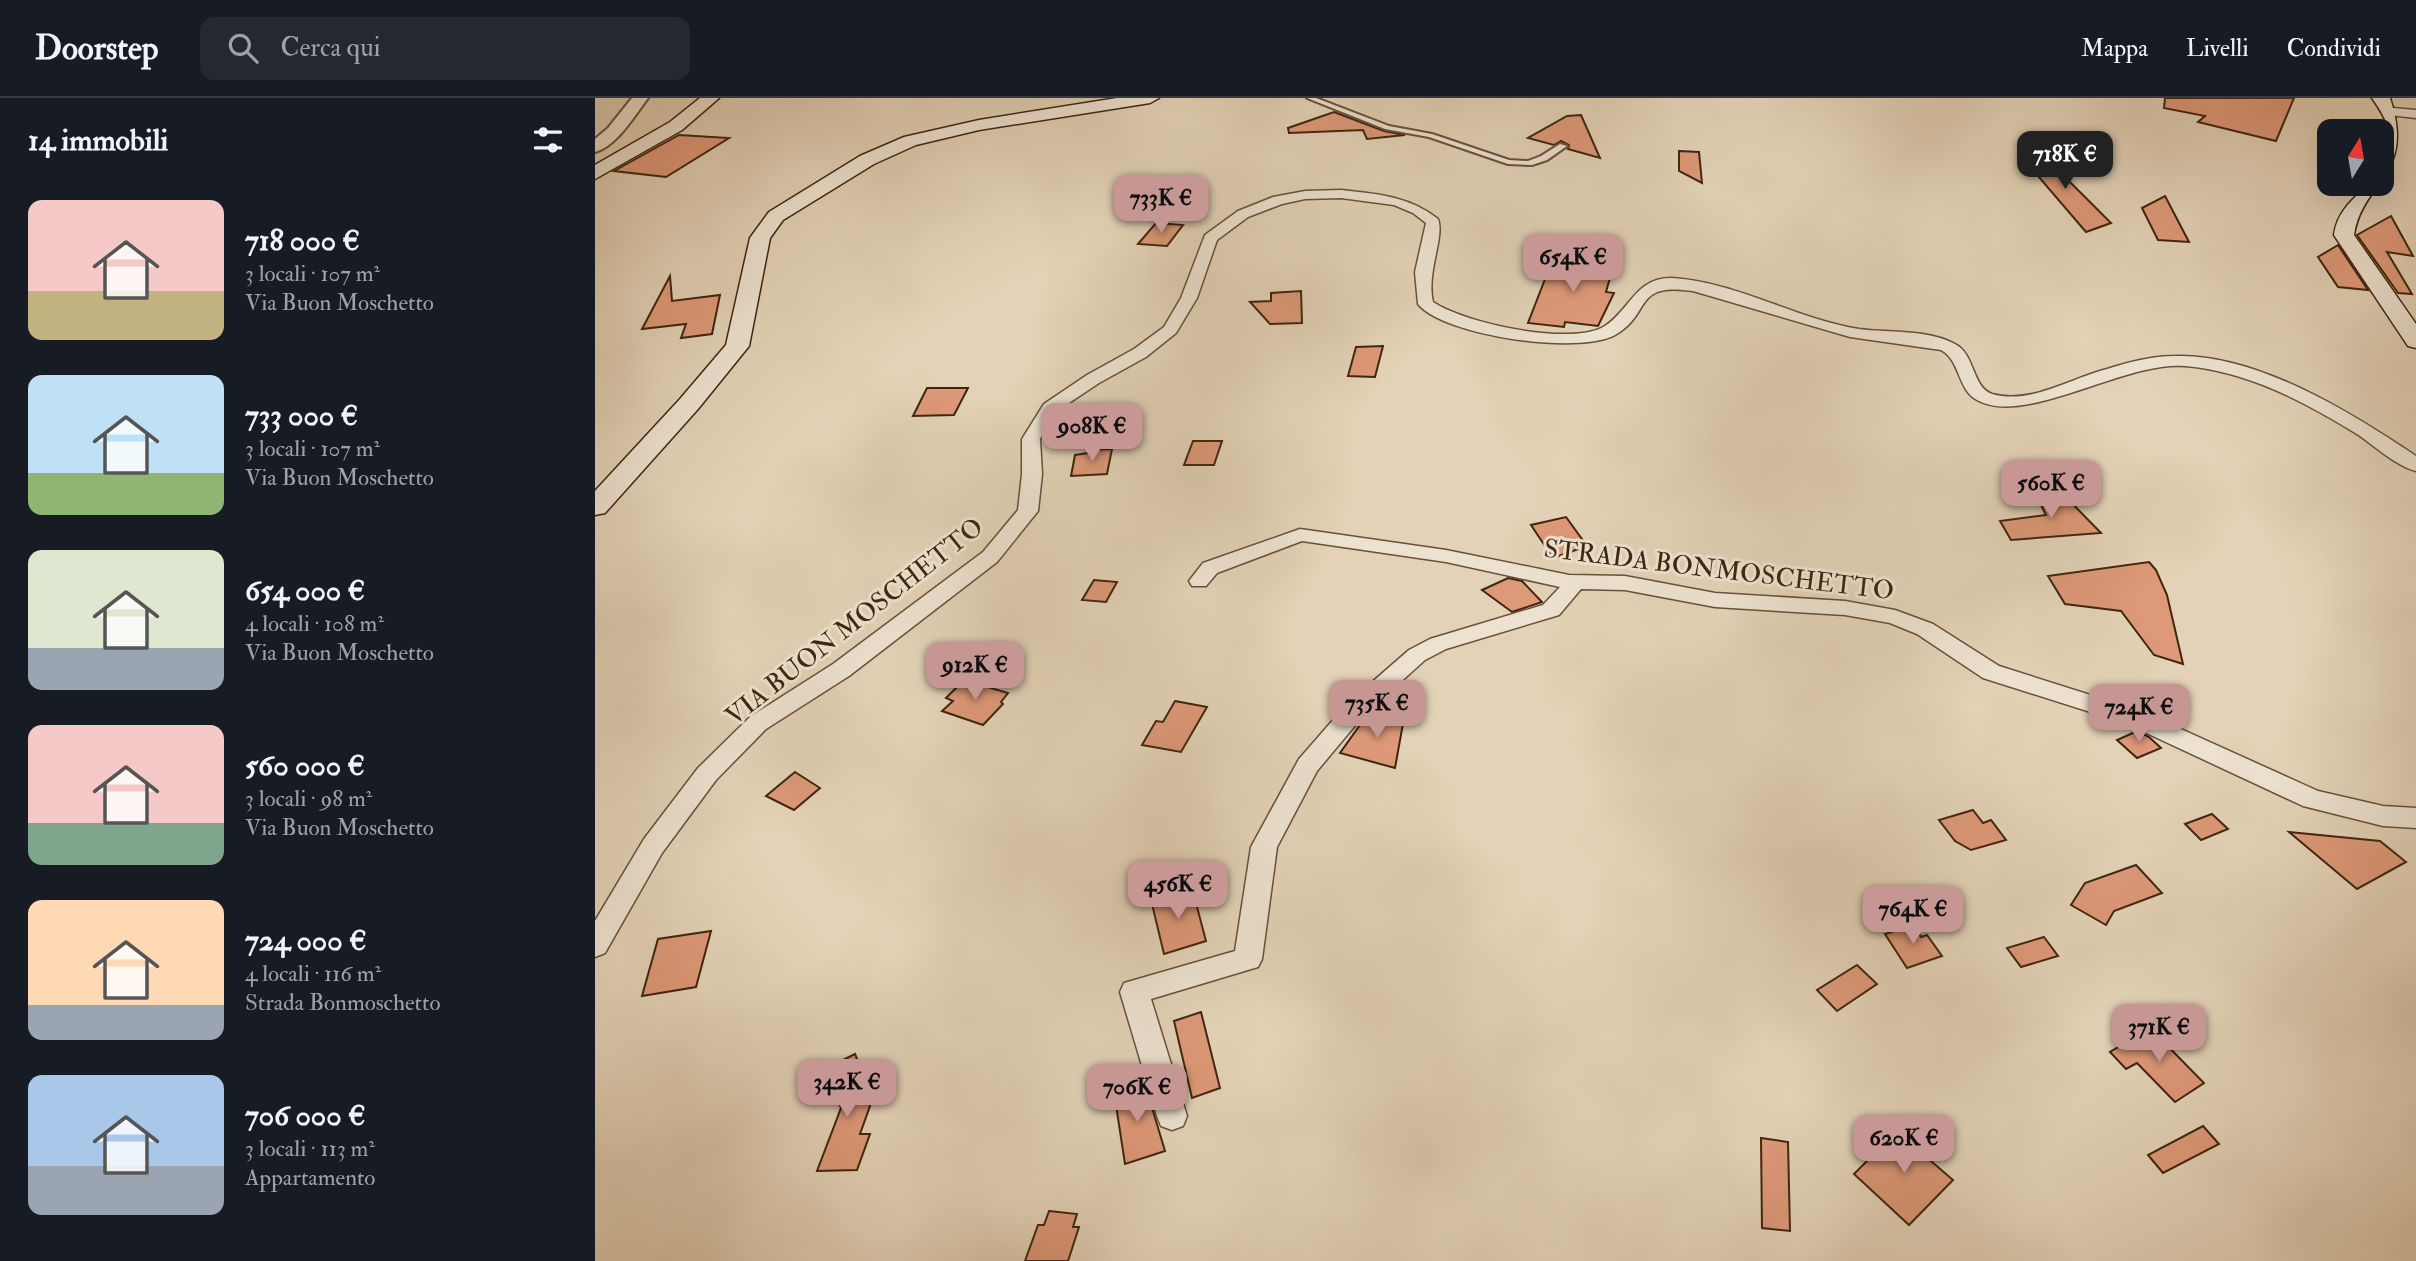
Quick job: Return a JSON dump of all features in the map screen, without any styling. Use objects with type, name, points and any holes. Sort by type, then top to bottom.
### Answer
[{"type":"main road","points":[[595,173],[676,126],[710,98]]},
{"type":"main road","points":[[595,507],[689,404],[737,346],[760,238],[776,216],[867,160],[910,141],[979,125],[1150,98]]},
{"type":"main road","points":[[2394,122],[2401,140],[2394,169]]},
{"type":"main road","points":[[2368,196],[2349,214],[2344,235],[2416,341]]},
{"type":"street","points":[[595,147],[614,131],[640,98]]},
{"type":"street","points":[[2387,105],[2416,114]]},
{"type":"street","name":"VIA BUON MOSCHETTO","points":[[595,945],[653,846],[707,774],[758,723],[841,670],[990,557],[1028,511],[1032,474],[1031,439],[1050,408],[1093,379],[1140,353],[1170,330],[1189,298],[1210,238],[1243,214],[1278,200],[1341,194],[1397,201],[1418,210],[1433,222],[1432,242],[1422,267],[1420,286],[1426,304],[1447,317],[1531,336],[1577,341],[1609,331],[1644,293],[1656,284],[1669,283],[1697,288],[1851,333],[1946,346],[1962,356],[1971,382],[1984,397],[2016,403],[2042,398],[2095,377],[2184,360],[2231,370],[2288,390],[2361,427],[2416,465]]},
{"type":"street","name":"STRADA BONMOSCHETTO","points":[[1199,581],[1210,568],[1300,535],[1446,555],[1576,582],[1625,583],[1715,600],[1845,608],[1895,617],[1926,629],[1991,672],[2108,707],[2312,799],[2383,816],[2416,818]]},
{"type":"street","points":[[1172,1116],[1134,992],[1248,958],[1264,847],[1292,791],[1308,765],[1329,740],[1390,676],[1417,655],[1438,644],[1551,610],[1576,582]]},
{"type":"lane","points":[[1310,98],[1387,128],[1430,135],[1508,162],[1529,163],[1544,158],[1563,146]]},
{"type":"building","points":[[2165,98],[2294,98],[2276,141],[2198,122],[2205,116],[2164,108]]},
{"type":"building","points":[[1334,112],[1384,131],[1405,135],[1367,139],[1363,130],[1289,133],[1288,128]]},
{"type":"building","points":[[1581,115],[1600,158],[1568,149],[1569,145],[1561,141],[1554,145],[1528,138],[1567,116]]},
{"type":"building","points":[[679,135],[729,138],[666,177],[614,171]]},
{"type":"building","points":[[2032,144],[2111,223],[2086,232],[2020,155]]},
{"type":"building","points":[[1679,151],[1699,152],[1702,183],[1679,171]]},
{"type":"building","points":[[2165,196],[2189,242],[2158,240],[2142,208]]},
{"type":"building","points":[[2391,216],[2413,256],[2387,252],[2412,294],[2398,293],[2357,235]]},
{"type":"building","points":[[1156,223],[1183,225],[1167,246],[1138,244]]},
{"type":"building","points":[[2338,245],[2368,290],[2338,287],[2318,257]]},
{"type":"building","points":[[1554,256],[1575,263],[1613,267],[1606,292],[1614,293],[1598,326],[1565,322],[1564,327],[1528,323]]},
{"type":"building","points":[[670,276],[672,301],[720,295],[712,334],[681,338],[686,324],[642,329]]},
{"type":"building","points":[[1301,291],[1302,323],[1270,324],[1250,302],[1271,301],[1271,293]]},
{"type":"building","points":[[1383,346],[1375,377],[1348,376],[1356,347]]},
{"type":"building","points":[[927,388],[968,388],[954,415],[913,416]]},
{"type":"building","points":[[1193,441],[1222,441],[1214,465],[1184,465]]},
{"type":"building","points":[[1112,449],[1107,474],[1071,476],[1075,455],[1088,453],[1089,450]]},
{"type":"building","points":[[2060,491],[2101,533],[2011,540],[2000,521],[2046,515],[2035,493]]},
{"type":"building","points":[[1566,517],[1587,546],[1553,558],[1531,525]]},
{"type":"building","points":[[2149,562],[2156,570],[2167,595],[2183,664],[2154,655],[2121,611],[2065,604],[2048,576]]},
{"type":"building","points":[[1508,578],[1522,581],[1542,602],[1512,612],[1482,590]]},
{"type":"building","points":[[1094,580],[1117,582],[1106,602],[1082,600]]},
{"type":"building","points":[[964,680],[1008,693],[1001,702],[1003,704],[983,725],[942,711],[953,701],[946,698]]},
{"type":"building","points":[[1175,701],[1207,707],[1181,752],[1142,745],[1156,721],[1163,722]]},
{"type":"building","points":[[1379,712],[1404,718],[1395,768],[1340,753],[1365,718],[1375,720]]},
{"type":"building","points":[[2137,731],[2161,748],[2137,758],[2117,740]]},
{"type":"building","points":[[795,772],[820,788],[794,810],[766,796]]},
{"type":"building","points":[[1973,810],[1983,823],[1991,820],[2006,840],[1971,850],[1955,841],[1939,820]]},
{"type":"building","points":[[2212,814],[2228,829],[2201,840],[2185,824]]},
{"type":"building","points":[[2289,832],[2380,841],[2406,862],[2357,889]]},
{"type":"building","points":[[2136,865],[2162,893],[2114,911],[2106,925],[2071,905],[2085,883]]},
{"type":"building","points":[[1192,888],[1206,941],[1164,954],[1151,900]]},
{"type":"building","points":[[1913,925],[1921,937],[1927,935],[1942,956],[1907,968],[1885,934]]},
{"type":"building","points":[[711,931],[696,987],[642,996],[658,939]]},
{"type":"building","points":[[2044,937],[2058,956],[2021,967],[2007,948]]},
{"type":"building","points":[[1857,965],[1877,984],[1837,1011],[1817,990]]},
{"type":"building","points":[[1201,1012],[1220,1088],[1192,1098],[1174,1021]]},
{"type":"building","points":[[2150,1028],[2204,1083],[2175,1102],[2137,1063],[2126,1069],[2110,1052]]},
{"type":"building","points":[[855,1054],[864,1076],[858,1079],[870,1106],[860,1134],[870,1134],[857,1170],[817,1171],[841,1108],[831,1083],[836,1080],[831,1066]]},
{"type":"building","points":[[1144,1081],[1165,1151],[1125,1164],[1114,1092]]},
{"type":"building","points":[[1904,1124],[1931,1148],[1924,1155],[1953,1180],[1909,1225],[1854,1174]]},
{"type":"building","points":[[2203,1126],[2219,1144],[2163,1173],[2148,1155]]},
{"type":"building","points":[[1761,1138],[1788,1142],[1790,1231],[1762,1228]]},
{"type":"building","points":[[1049,1211],[1077,1214],[1073,1227],[1079,1227],[1068,1261],[1025,1261],[1038,1225],[1044,1225]]}]
